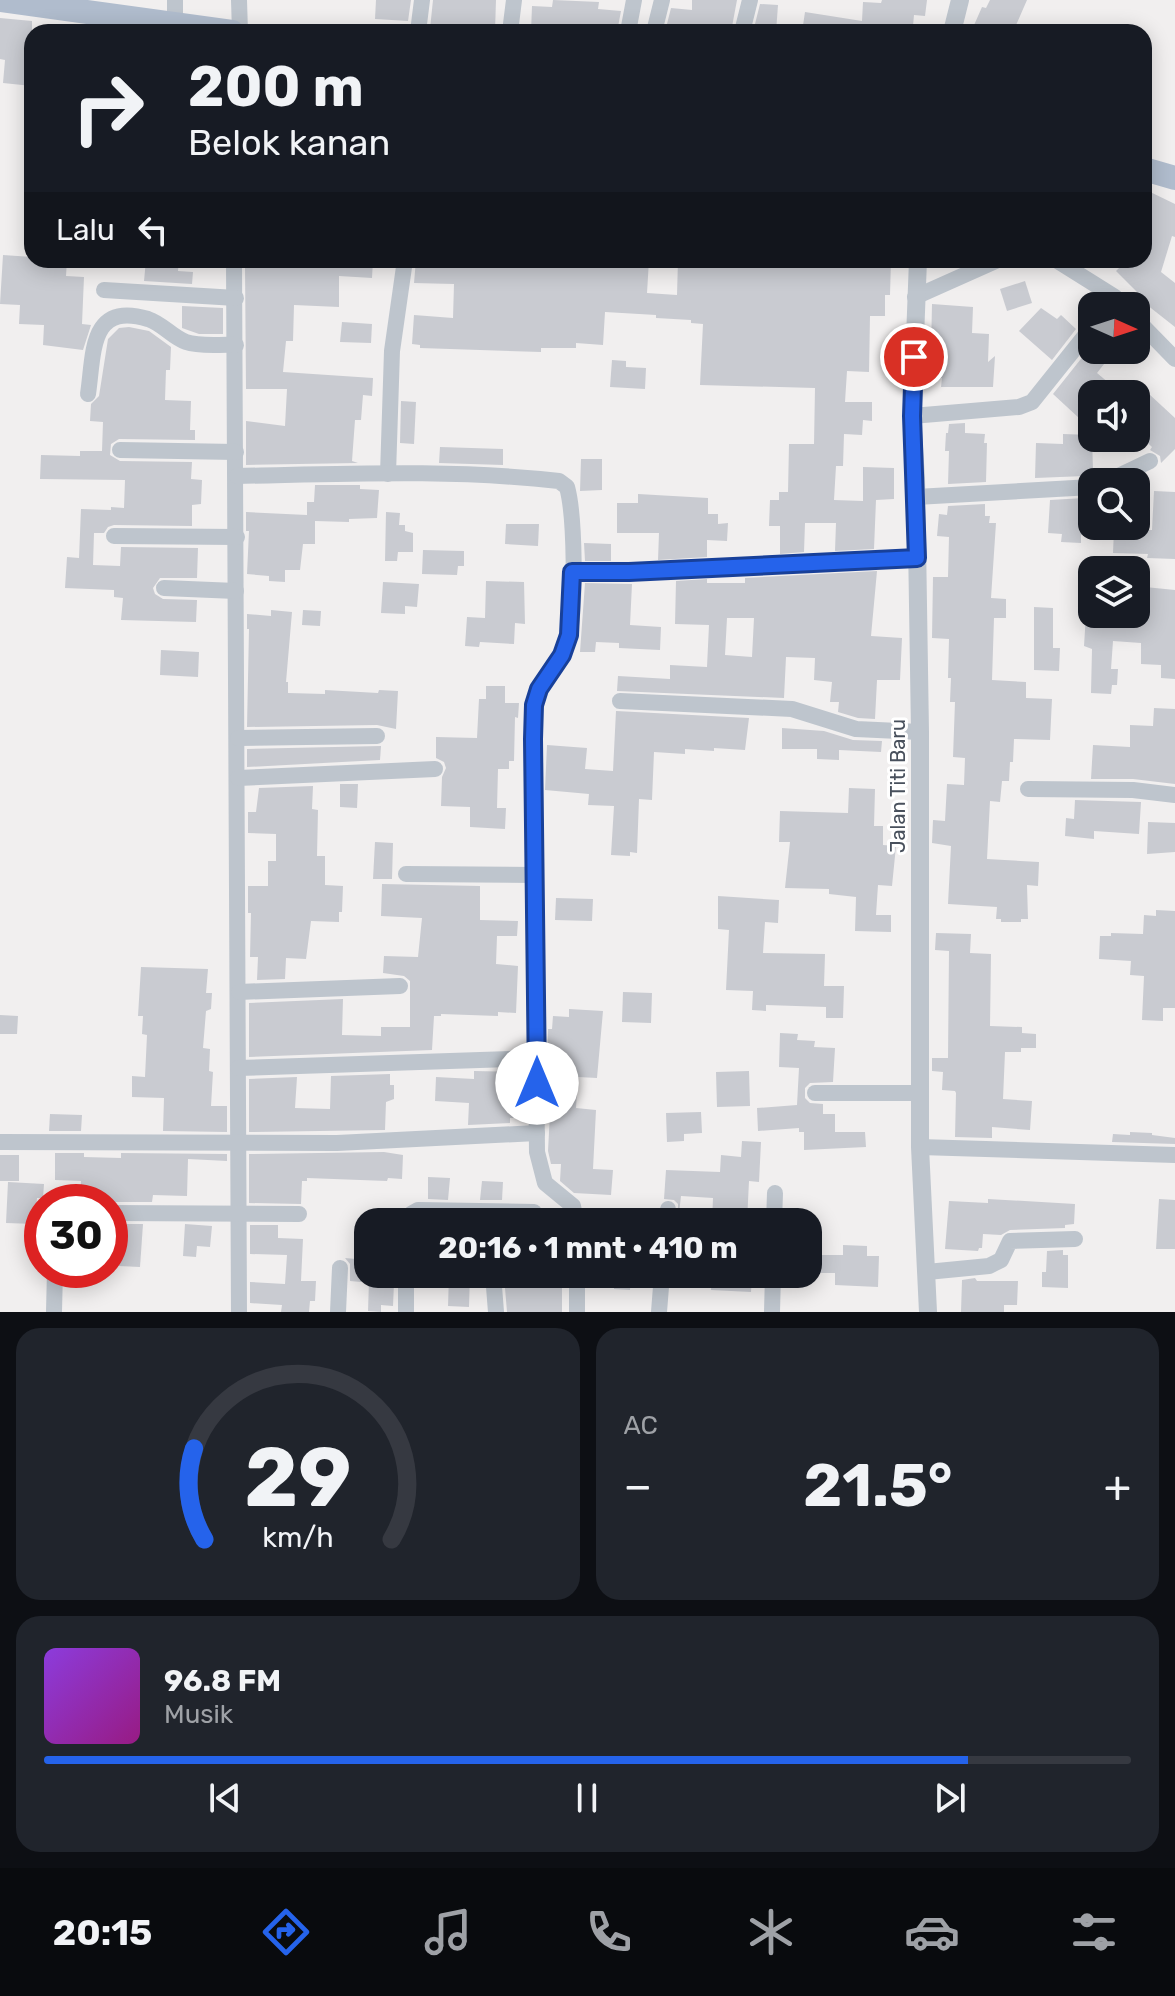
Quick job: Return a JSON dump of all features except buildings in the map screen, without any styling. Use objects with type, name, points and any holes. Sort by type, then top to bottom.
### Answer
[{"type":"main road","points":[[7,1],[85,6],[170,24]]},
{"type":"main road","points":[[1152,171],[1175,178]]},
{"type":"street","points":[[175,0],[175,24]]},
{"type":"street","points":[[239,0],[240,24]]},
{"type":"street","points":[[419,24],[422,0]]},
{"type":"street","points":[[511,24],[514,0]]},
{"type":"street","points":[[630,24],[634,0]]},
{"type":"street","points":[[656,24],[662,0]]},
{"type":"street","points":[[744,24],[750,0]]},
{"type":"street","points":[[954,24],[960,0]]},
{"type":"street","points":[[234,268],[239,1312]]},
{"type":"street","points":[[388,474],[392,351],[404,268]]},
{"type":"street","name":"Jalan Titi Baru","points":[[917,268],[912,416],[920,732],[920,1147],[928,1312]]},
{"type":"street","points":[[915,297],[980,268]]},
{"type":"street","points":[[1067,268],[1100,292]]},
{"type":"street","points":[[104,290],[236,298]]},
{"type":"street","points":[[88,394],[98,332],[108,319],[124,316],[148,319],[184,341],[236,345]]},
{"type":"street","points":[[1150,333],[1175,359]]},
{"type":"street","points":[[912,416],[1019,407],[1032,402],[1078,344]]},
{"type":"street","points":[[120,450],[236,452]]},
{"type":"street","points":[[1135,468],[1150,461]]},
{"type":"street","points":[[237,476],[388,474],[544,479],[563,482],[570,496],[572,572],[569,635],[562,655],[539,689],[534,705],[533,739],[537,1152],[545,1183],[573,1208]]},
{"type":"street","points":[[916,497],[1078,488]]},
{"type":"street","points":[[114,536],[237,537]]},
{"type":"street","points":[[572,572],[917,558]]},
{"type":"street","points":[[164,588],[236,591]]},
{"type":"street","points":[[620,701],[792,709],[856,729],[920,732]]},
{"type":"street","points":[[238,738],[377,736]]},
{"type":"street","points":[[238,778],[435,769]]},
{"type":"street","points":[[1028,789],[1133,790],[1175,795]]},
{"type":"street","points":[[406,874],[536,875]]},
{"type":"street","points":[[239,992],[400,986]]},
{"type":"street","points":[[238,1068],[537,1058]]},
{"type":"street","points":[[815,1093],[920,1093]]},
{"type":"street","points":[[0,1142],[351,1142],[537,1133]]},
{"type":"street","points":[[920,1147],[1175,1155]]},
{"type":"street","points":[[774,1208],[775,1193]]},
{"type":"street","points":[[128,1213],[299,1214]]},
{"type":"street","points":[[927,1272],[989,1266],[1001,1260],[1010,1241],[1075,1239]]},
{"type":"street","points":[[338,1312],[340,1268]]},
{"type":"street","points":[[54,1312],[55,1288]]},
{"type":"street","points":[[406,1288],[406,1312]]},
{"type":"street","points":[[494,1288],[496,1312]]},
{"type":"street","points":[[577,1288],[577,1312]]},
{"type":"street","points":[[659,1312],[661,1288]]},
{"type":"street","points":[[772,1312],[773,1288]]},
{"type":"route","points":[[537,1083],[534,705],[539,689],[562,655],[569,635],[572,572],[917,558],[912,416],[914,357]]}]
